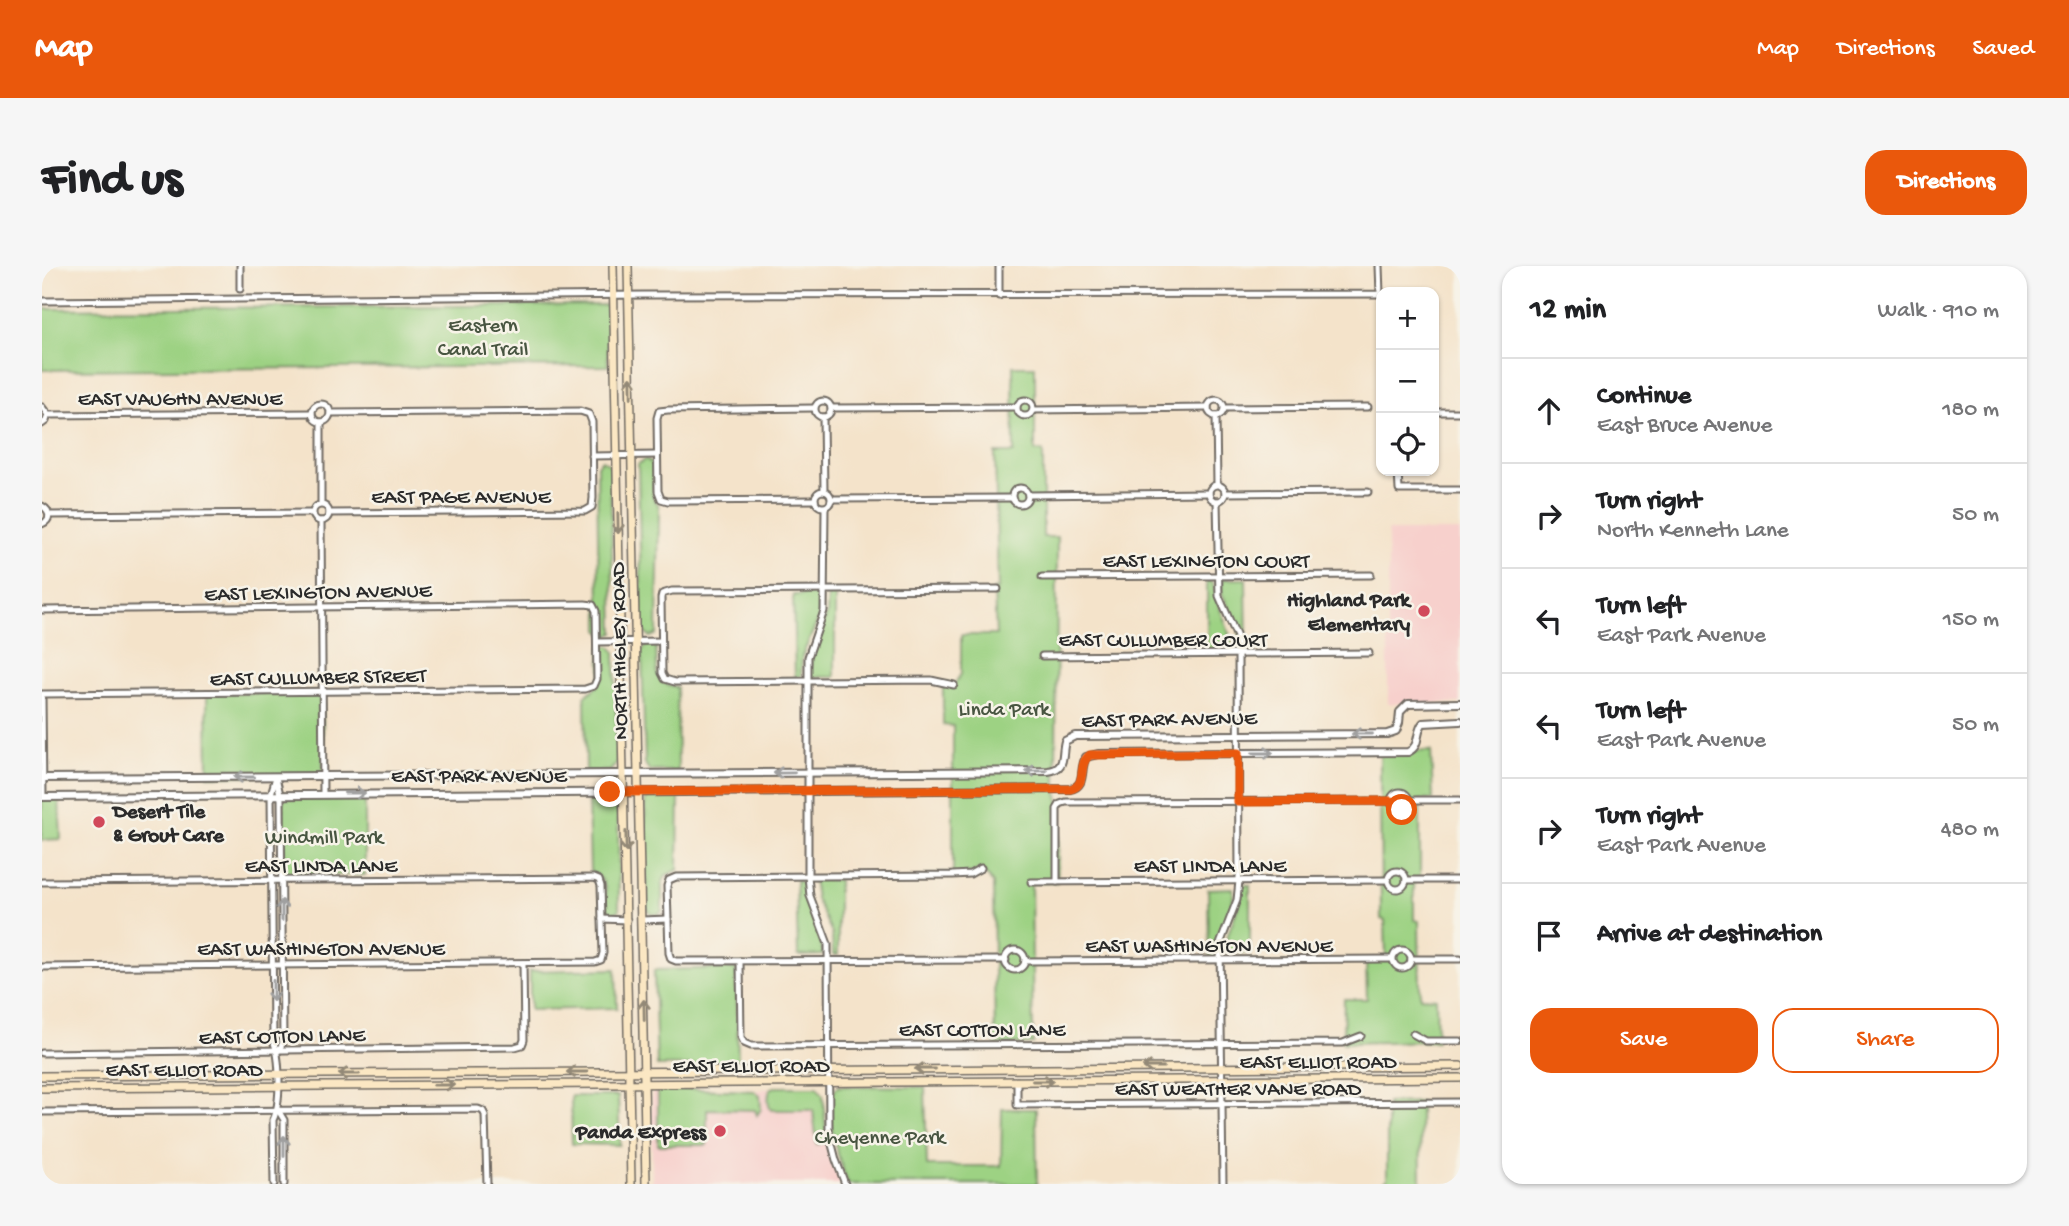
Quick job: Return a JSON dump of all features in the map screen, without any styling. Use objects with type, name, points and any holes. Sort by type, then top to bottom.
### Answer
[{"type":"main road","name":"NORTH HIGLEY ROAD","points":[[613,266],[631,1072],[631,1184]]},
{"type":"main road","name":"NORTH HIGLEY ROAD","points":[[628,266],[646,1184]]},
{"type":"main road","name":"EAST ELLIOT ROAD","points":[[42,1088],[631,1072],[645,1078],[828,1082],[1017,1081],[1460,1066]]},
{"type":"main road","name":"EAST ELLIOT ROAD","points":[[42,1076],[631,1084],[645,1078],[828,1070],[1460,1078]]},
{"type":"street","points":[[240,266],[240,289]]},
{"type":"street","points":[[999,266],[999,296]]},
{"type":"street","points":[[1379,266],[1380,287]]},
{"type":"street","points":[[42,301],[1376,294]]},
{"type":"street","points":[[1028,400],[1033,410],[1030,415],[1024,416],[1018,413],[1017,407],[1021,401],[1028,400]]},
{"type":"street","points":[[1217,400],[1223,403],[1225,408],[1222,414],[1216,416],[1210,414],[1208,408],[1210,402],[1217,400]]},
{"type":"street","points":[[823,401],[831,408],[828,415],[823,417],[816,414],[814,408],[817,402],[823,401]]},
{"type":"street","name":"EAST VAUGHN AVENUE","points":[[312,413],[317,406],[322,405],[327,407],[330,413],[580,411],[589,414],[592,422],[592,456]]},
{"type":"street","name":"EAST VAUGHN AVENUE","points":[[42,407],[48,415]]},
{"type":"street","points":[[831,408],[1017,407]]},
{"type":"street","points":[[1225,408],[1368,407]]},
{"type":"street","points":[[814,408],[659,411],[657,455],[658,491],[661,499],[668,502],[815,500]]},
{"type":"street","points":[[1033,410],[1208,408]]},
{"type":"street","points":[[1439,412],[1460,412]]},
{"type":"street","name":"EAST VAUGHN AVENUE","points":[[48,415],[312,413]]},
{"type":"street","name":"EAST VAUGHN AVENUE","points":[[312,413],[315,419],[321,422]]},
{"type":"street","points":[[321,505],[321,422],[326,420],[330,413]]},
{"type":"street","name":"EAST VAUGHN AVENUE","points":[[42,424],[48,415]]},
{"type":"street","points":[[1216,416],[1217,484]]},
{"type":"street","points":[[823,417],[824,491]]},
{"type":"street","points":[[592,456],[657,455]]},
{"type":"street","name":"EAST PAGE AVENUE","points":[[329,513],[585,511],[592,507],[592,456]]},
{"type":"street","points":[[1398,476],[1399,490],[1460,490]]},
{"type":"street","points":[[1217,484],[1223,487],[1225,493],[1223,499],[1217,501],[1211,499],[1209,493],[1212,486],[1217,484]]},
{"type":"street","points":[[1018,488],[1026,490],[1028,495],[1027,500],[1021,504],[1015,503],[1012,498],[1013,491],[1018,488]]},
{"type":"street","points":[[815,500],[818,493],[824,491],[830,494],[832,499]]},
{"type":"street","points":[[1225,493],[1368,492]]},
{"type":"street","points":[[1028,495],[1209,493]]},
{"type":"street","points":[[832,499],[1012,498]]},
{"type":"street","points":[[832,499],[825,508],[824,611],[808,657],[808,876],[815,914],[824,931],[828,960],[830,1133],[845,1184]]},
{"type":"street","points":[[815,500],[825,508]]},
{"type":"street","points":[[1217,501],[1219,596],[1237,638],[1238,655],[1239,881],[1237,900],[1220,944],[1223,1184]]},
{"type":"street","points":[[42,506],[49,515],[48,520],[42,524]]},
{"type":"street","points":[[312,513],[316,506],[328,508],[326,520],[321,522]]},
{"type":"street","points":[[49,515],[312,513]]},
{"type":"street","points":[[312,513],[314,518],[321,522]]},
{"type":"street","points":[[321,522],[323,793]]},
{"type":"street","name":"EAST LEXINGTON COURT","points":[[1042,577],[1371,575]]},
{"type":"street","points":[[954,685],[931,680],[675,682],[665,679],[662,673],[661,641],[663,594],[672,591],[998,589]]},
{"type":"street","name":"EAST LEXINGTON AVENUE","points":[[42,610],[593,605],[596,611],[597,642]]},
{"type":"street","points":[[597,642],[661,641]]},
{"type":"street","name":"EAST CULLUMBER STREET","points":[[42,695],[585,688],[594,686],[597,679],[597,642]]},
{"type":"street","name":"EAST CULLUMBER COURT","points":[[1042,656],[1368,653]]},
{"type":"street","points":[[42,695],[43,797]]},
{"type":"street","name":"EAST PARK AVENUE","points":[[42,778],[1048,771],[1057,769],[1062,764],[1065,741],[1075,736],[1387,734],[1398,727],[1400,712],[1408,704],[1460,703]]},
{"type":"street","name":"EAST PARK AVENUE","points":[[43,797],[1070,789],[1080,783],[1083,762],[1090,755],[1408,752],[1417,744],[1418,732],[1423,723],[1460,721]]},
{"type":"street","points":[[274,1184],[273,1120],[278,1110],[278,1051],[273,1041],[271,794],[276,777]]},
{"type":"street","points":[[276,777],[281,794],[282,881],[283,1043],[278,1051]]},
{"type":"street","points":[[1398,792],[1406,794],[1408,807],[1402,810],[1393,807],[1391,801],[1393,795],[1398,792]]},
{"type":"street","points":[[1409,800],[1460,800]]},
{"type":"street","points":[[1057,882],[1056,809],[1060,804],[1391,801]]},
{"type":"street","points":[[642,920],[668,919],[668,880],[676,877],[970,874],[981,868]]},
{"type":"street","name":"EAST LINDA LANE","points":[[1399,871],[1405,874],[1404,886],[1396,889],[1388,880],[1392,873],[1399,871]]},
{"type":"street","name":"EAST LINDA LANE","points":[[42,882],[599,880],[602,919]]},
{"type":"street","name":"EAST LINDA LANE","points":[[1031,882],[1388,880]]},
{"type":"street","name":"EAST LINDA LANE","points":[[1406,880],[1460,880]]},
{"type":"street","points":[[602,919],[627,920]]},
{"type":"street","name":"EAST WASHINGTON AVENUE","points":[[42,967],[601,960],[602,919]]},
{"type":"street","name":"EAST WASHINGTON AVENUE","points":[[668,919],[671,959],[676,961],[1006,960]]},
{"type":"street","name":"EAST WASHINGTON AVENUE","points":[[1014,951],[1022,953],[1025,961],[1021,968],[1014,970],[1006,960],[1009,953],[1014,951]]},
{"type":"street","name":"EAST WASHINGTON AVENUE","points":[[1396,951],[1409,953],[1408,966],[1396,966],[1392,959],[1396,951]]},
{"type":"street","name":"EAST WASHINGTON AVENUE","points":[[1025,961],[1392,959]]},
{"type":"street","name":"EAST WASHINGTON AVENUE","points":[[1410,959],[1460,959]]},
{"type":"street","name":"EAST COTTON LANE","points":[[740,961],[741,1037],[744,1043],[751,1046],[1343,1043],[1361,1036]]},
{"type":"street","name":"EAST COTTON LANE","points":[[42,1052],[515,1048],[522,1045],[524,1040],[523,962]]},
{"type":"street","points":[[1413,1034],[1426,1041],[1460,1041]]},
{"type":"street","name":"EAST WEATHER VANE ROAD","points":[[1017,1081],[1017,1105],[1460,1102]]},
{"type":"street","points":[[278,1110],[284,1120],[284,1184]]},
{"type":"street","points":[[42,1112],[483,1111],[487,1184]]},
{"type":"shaded area","name":"Highland Park Elementary","points":[[1388,531],[1460,531],[1460,703],[1388,704]]},
{"type":"shaded area","points":[[775,1087],[819,1088],[823,1093],[827,1142],[841,1184],[652,1184],[652,1093],[657,1088],[754,1091]]},
{"type":"green space","name":"Eastern Canal Trail","points":[[607,305],[608,366],[42,370],[42,309]]},
{"type":"green space","name":"Linda Park","points":[[1013,366],[1035,366],[1035,451],[1043,452],[1043,537],[1057,537],[1056,789],[1060,804],[1057,882],[1031,883],[1033,1044],[995,1045],[993,883],[981,869],[970,874],[953,875],[953,726],[943,725],[943,682],[954,685],[961,674],[961,635],[996,635],[994,589],[998,589],[995,453],[1014,453]]},
{"type":"green space","points":[[646,459],[653,465],[653,497],[659,506],[657,634],[650,637],[642,631],[638,464]]},
{"type":"green space","points":[[602,460],[610,465],[614,633],[607,637],[599,630],[597,465]]},
{"type":"green space","points":[[1222,579],[1246,579],[1247,649],[1241,649],[1239,629],[1222,594]]},
{"type":"green space","points":[[1207,580],[1213,583],[1233,650],[1207,651]]},
{"type":"green space","points":[[821,594],[818,620],[802,656],[801,677],[795,676],[793,595]]},
{"type":"green space","points":[[828,594],[835,594],[835,677],[809,677],[813,650],[827,614]]},
{"type":"green space","points":[[647,645],[656,645],[657,674],[663,683],[677,688],[678,771],[650,771],[645,764],[642,651]]},
{"type":"green space","points":[[602,646],[611,646],[615,652],[617,763],[610,771],[586,771],[585,696],[599,682]]},
{"type":"green space","points":[[323,692],[323,776],[208,776],[207,694]]},
{"type":"green space","points":[[1431,751],[1433,800],[1420,800],[1420,880],[1414,881],[1414,920],[1419,921],[1420,997],[1436,998],[1437,1041],[1343,1043],[1344,999],[1367,999],[1366,960],[1386,959],[1385,920],[1381,919],[1380,752]]},
{"type":"green space","points":[[651,794],[679,795],[678,870],[666,875],[662,884],[662,911],[658,914],[652,914],[647,909],[645,801]]},
{"type":"green space","name":"Windmill Park","points":[[365,796],[365,875],[286,875],[283,801],[286,797]]},
{"type":"green space","points":[[588,796],[614,796],[618,803],[619,910],[612,916],[606,911],[604,883],[590,871]]},
{"type":"green space","points":[[42,797],[59,797],[61,839],[42,840]]},
{"type":"green space","points":[[813,879],[838,880],[838,955],[833,955],[832,933],[816,899]]},
{"type":"green space","points":[[796,880],[802,882],[823,955],[798,956]]},
{"type":"green space","points":[[1242,885],[1250,885],[1250,953],[1224,953],[1239,904]]},
{"type":"green space","points":[[1233,888],[1232,904],[1216,956],[1209,956],[1208,889]]},
{"type":"green space","points":[[736,968],[738,1065],[657,1066],[654,970]]},
{"type":"green space","points":[[616,969],[617,1008],[530,1010],[530,971]]},
{"type":"green space","name":"Cheyenne Park","points":[[839,1086],[925,1087],[927,1166],[1001,1166],[1002,1109],[1036,1109],[1037,1184],[848,1184],[836,1149],[831,1122],[832,1098]]},
{"type":"green space","points":[[817,1087],[823,1095],[827,1142],[817,1144],[813,1110],[771,1110],[768,1103],[769,1094],[770,1089]]},
{"type":"green space","points":[[658,1088],[754,1091],[760,1096],[761,1109],[757,1115],[755,1110],[707,1109],[707,1145],[658,1145]]},
{"type":"green space","points":[[571,1096],[618,1096],[620,1145],[572,1144]]},
{"type":"green space","points":[[1420,1102],[1421,1184],[1381,1184],[1387,1179],[1387,1103]]},
{"type":"place","name":"Highland Park Elementary","points":[[1424,611]]},
{"type":"place","name":"Desert Tile & Grout Care","points":[[99,822]]},
{"type":"place","name":"Panda Express","points":[[720,1131]]},
{"type":"route","points":[[610,792],[1070,789],[1080,783],[1083,762],[1090,755],[1238,753],[1238,802],[1391,801],[1393,807],[1402,810]]}]
